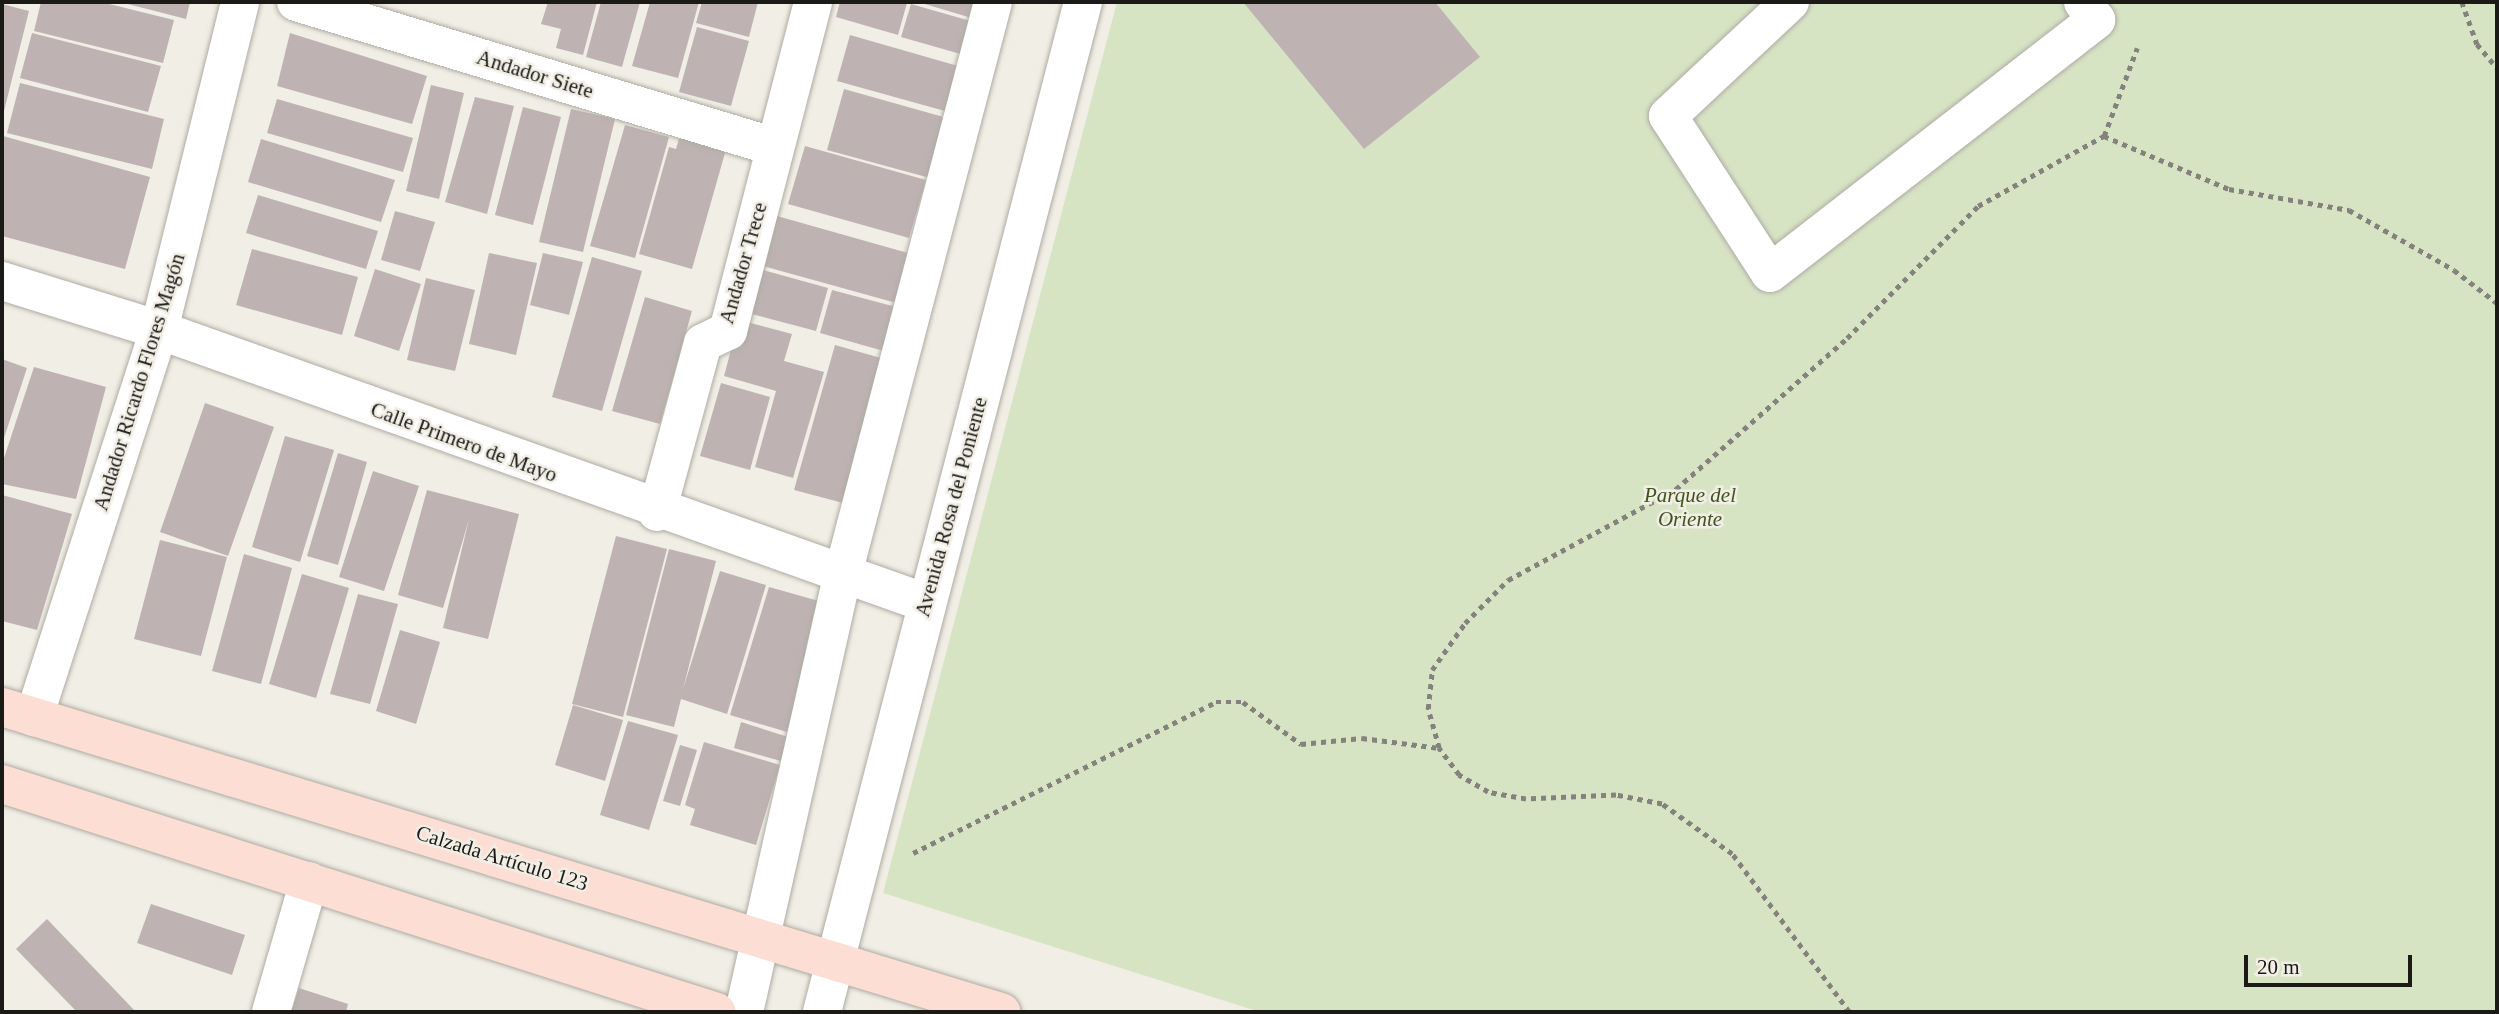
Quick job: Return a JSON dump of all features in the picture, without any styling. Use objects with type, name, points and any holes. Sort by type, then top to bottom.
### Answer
[{"type":"main road","name":"Calzada Artículo 123","points":[[18,712],[760,935],[1001,1012]]},
{"type":"main road","points":[[2,784],[717,1012]]},
{"type":"street","name":"Andador Ricardo Flores Magón","points":[[18,712],[159,330],[240,2]]},
{"type":"street","name":"Andador Siete","points":[[296,2],[775,147]]},
{"type":"street","name":"Andador Trece","points":[[657,512],[703,343],[728,331],[813,2]]},
{"type":"street","points":[[744,1012],[843,574],[993,2]]},
{"type":"street","name":"Avenida Rosa del Poniente","points":[[822,1012],[1083,2]]},
{"type":"street","points":[[1790,2],[1668,116],[1770,273],[2096,20],[2083,2]]},
{"type":"street","name":"Calle Primero de Mayo","points":[[2,281],[159,330],[657,512],[926,603]]},
{"type":"street","points":[[271,1012],[309,881]]},
{"type":"path","points":[[2462,2],[2477,44],[2497,68]]},
{"type":"path","points":[[1849,1012],[1732,854],[1662,804],[1616,795],[1526,799],[1488,792],[1459,775],[1439,748],[1428,709],[1432,670],[1465,623],[1508,580],[1676,489],[1847,338],[1979,206],[2104,136],[2134,70],[2138,44]]},
{"type":"path","points":[[2104,136],[2229,189],[2349,210],[2455,270],[2497,303]]},
{"type":"path","points":[[855,882],[1216,702],[1243,702],[1301,744],[1362,737],[1439,748]]},
{"type":"green space","name":"Parque del Oriente","points":[[1117,2],[2497,2],[2497,1012],[1260,1012],[883,893]]},
{"type":"building","points":[[41,2],[101,2],[174,20],[163,63],[34,31]]},
{"type":"building","points":[[120,2],[190,2],[186,19]]},
{"type":"building","points":[[548,2],[597,2],[583,55],[556,48],[561,29],[541,24]]},
{"type":"building","points":[[601,2],[640,2],[622,67],[586,57]]},
{"type":"building","points":[[650,2],[699,2],[678,78],[632,66]]},
{"type":"building","points":[[702,2],[758,2],[749,37],[696,23]]},
{"type":"building","points":[[840,2],[907,3],[898,35],[836,17]]},
{"type":"building","points":[[918,2],[980,2],[975,19]]},
{"type":"building","points":[[1243,2],[1435,2],[1480,57],[1364,149]]},
{"type":"building","points":[[2,4],[29,11],[3,115],[2,115]]},
{"type":"building","points":[[911,4],[974,22],[964,55],[901,37]]},
{"type":"building","points":[[697,27],[749,41],[731,106],[679,92]]},
{"type":"building","points":[[32,33],[161,66],[148,112],[20,78]]},
{"type":"building","points":[[290,33],[427,76],[412,124],[277,86]]},
{"type":"building","points":[[850,35],[965,68],[952,113],[837,81]]},
{"type":"building","points":[[20,83],[164,119],[152,169],[7,133]]},
{"type":"building","points":[[431,85],[464,93],[439,199],[406,191]]},
{"type":"building","points":[[844,89],[947,118],[930,178],[827,150]]},
{"type":"building","points":[[475,97],[514,106],[487,214],[445,202]]},
{"type":"building","points":[[277,99],[413,138],[403,172],[267,133]]},
{"type":"building","points":[[523,107],[561,117],[533,225],[495,215]]},
{"type":"building","points":[[571,109],[615,119],[583,252],[539,242]]},
{"type":"building","points":[[625,125],[669,137],[635,258],[590,246]]},
{"type":"building","points":[[681,132],[727,146],[692,269],[639,254],[669,147],[676,149]]},
{"type":"building","points":[[3,136],[150,177],[125,269],[2,236]]},
{"type":"building","points":[[261,139],[395,180],[381,222],[248,182]]},
{"type":"building","points":[[805,146],[926,180],[909,238],[788,204]]},
{"type":"building","points":[[258,195],[378,231],[366,269],[246,233]]},
{"type":"building","points":[[395,211],[435,222],[420,271],[381,260]]},
{"type":"building","points":[[770,214],[915,255],[900,304],[756,264]]},
{"type":"building","points":[[252,249],[358,277],[342,335],[236,305]]},
{"type":"building","points":[[489,253],[537,263],[516,355],[469,344]]},
{"type":"building","points":[[543,253],[583,262],[569,315],[530,305]]},
{"type":"building","points":[[592,257],[642,271],[602,411],[552,397]]},
{"type":"building","points":[[756,268],[828,288],[816,331],[744,312]]},
{"type":"building","points":[[375,269],[421,284],[399,351],[354,336]]},
{"type":"building","points":[[426,278],[475,290],[455,371],[407,360]]},
{"type":"building","points":[[832,290],[900,308],[887,352],[820,333]]},
{"type":"building","points":[[645,297],[692,311],[660,424],[612,411]]},
{"type":"building","points":[[739,320],[792,334],[784,361],[824,372],[793,478],[755,467],[776,391],[724,376]]},
{"type":"building","points":[[835,345],[888,360],[847,504],[794,490]]},
{"type":"building","points":[[2,359],[27,368],[2,444]]},
{"type":"building","points":[[34,367],[106,387],[76,499],[2,484],[2,464]]},
{"type":"building","points":[[721,383],[770,397],[750,470],[700,456]]},
{"type":"building","points":[[205,403],[274,427],[228,556],[160,532]]},
{"type":"building","points":[[285,436],[334,450],[300,562],[252,547]]},
{"type":"building","points":[[338,453],[367,462],[338,565],[307,556]]},
{"type":"building","points":[[373,471],[419,486],[384,591],[339,577]]},
{"type":"building","points":[[427,490],[519,514],[488,639],[443,628],[469,519],[443,608],[398,595]]},
{"type":"building","points":[[2,495],[72,514],[37,630],[2,621]]},
{"type":"building","points":[[616,536],[667,549],[623,717],[572,704]]},
{"type":"building","points":[[160,540],[227,557],[201,656],[134,639]]},
{"type":"building","points":[[669,549],[716,561],[683,689],[720,571],[766,585],[727,714],[681,699],[674,727],[626,715]]},
{"type":"building","points":[[244,554],[292,568],[261,684],[212,671]]},
{"type":"building","points":[[302,574],[349,588],[316,698],[269,684]]},
{"type":"building","points":[[769,587],[826,603],[787,732],[730,715]]},
{"type":"building","points":[[358,594],[398,604],[370,704],[330,694]]},
{"type":"building","points":[[400,630],[440,642],[416,724],[376,711]]},
{"type":"building","points":[[573,705],[623,720],[605,781],[555,765]]},
{"type":"building","points":[[628,721],[678,735],[649,830],[600,815]]},
{"type":"building","points":[[741,722],[788,737],[781,761],[734,748]]},
{"type":"building","points":[[704,742],[780,765],[756,845],[690,825],[695,809],[685,805]]},
{"type":"building","points":[[680,745],[697,750],[680,806],[663,801]]},
{"type":"building","points":[[151,904],[245,935],[232,975],[137,943]]},
{"type":"building","points":[[47,919],[136,1012],[77,1012],[16,949]]},
{"type":"building","points":[[299,988],[348,1004],[346,1012],[291,1012]]}]
